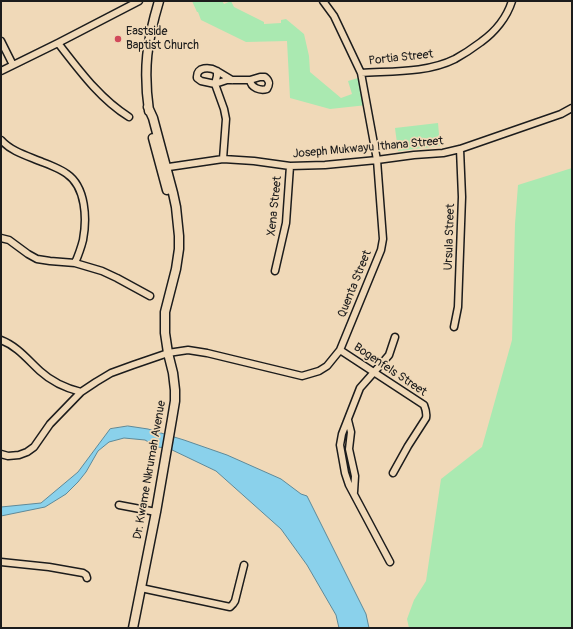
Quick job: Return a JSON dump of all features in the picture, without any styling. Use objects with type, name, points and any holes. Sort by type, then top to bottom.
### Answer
[{"type":"street","points":[[1,71],[139,1]]},
{"type":"street","name":"Dr. Kwame Nkrumah Avenue","points":[[133,628],[156,512],[175,402],[173,373],[164,333],[165,312],[176,269],[179,249],[178,222],[164,168],[152,135],[146,75],[147,52],[158,1]]},
{"type":"street","name":"Quenta Street","points":[[1,454],[8,456],[19,455],[27,452],[34,446],[50,424],[81,392],[111,374],[168,353],[188,350],[208,353],[302,376],[319,371],[327,366],[340,350],[381,250],[383,239],[377,160],[361,73],[334,16],[323,1]]},
{"type":"street","name":"Portia Street","points":[[361,73],[418,70],[442,65],[455,59],[488,37],[499,25],[512,1]]},
{"type":"street","points":[[1,41],[13,65]]},
{"type":"street","points":[[58,43],[98,92],[129,117]]},
{"type":"street","points":[[232,80],[217,71],[209,69],[198,70],[197,73],[197,78],[201,81],[215,84],[232,80],[250,80]]},
{"type":"street","points":[[217,71],[215,84],[226,119],[223,159]]},
{"type":"street","name":"Joseph Mukwayu Ithana Street","points":[[164,168],[223,159],[254,161],[290,166],[324,165],[443,153],[460,149],[561,114],[572,108]]},
{"type":"street","points":[[1,140],[7,146],[67,174],[74,180],[82,195],[85,221],[83,240],[75,264]]},
{"type":"street","name":"Ursula Street","points":[[454,327],[458,307],[462,197],[460,149]]},
{"type":"street","name":"Xena Street","points":[[275,271],[286,223],[290,166]]},
{"type":"street","points":[[1,238],[9,240],[37,259],[75,264],[102,272],[117,278],[150,296]]},
{"type":"street","points":[[390,562],[349,485],[345,473],[340,445],[342,434],[360,388],[388,355],[395,336]]},
{"type":"street","points":[[1,340],[12,345],[40,372],[50,379],[62,386],[81,392]]},
{"type":"street","name":"Bogenfels Street","points":[[340,350],[424,405],[427,414],[426,418],[408,446],[393,474]]},
{"type":"street","points":[[348,420],[350,432],[349,449],[354,471],[354,492]]},
{"type":"street","points":[[345,473],[354,473],[354,471]]},
{"type":"street","points":[[119,505],[156,512]]},
{"type":"street","points":[[1,562],[49,567],[83,573],[87,578]]},
{"type":"street","points":[[141,588],[230,606],[235,601],[244,565]]},
{"type":"green space","points":[[192,1],[222,1],[224,4],[231,1],[234,7],[264,22],[264,24],[281,23],[281,20],[286,19],[304,34],[309,56],[310,72],[341,98],[352,94],[348,81],[358,78],[367,105],[330,109],[290,98],[287,41],[246,42],[201,20]]},
{"type":"green space","points":[[438,123],[440,146],[398,151],[395,128]]},
{"type":"green space","points":[[572,168],[572,628],[409,628],[407,619],[414,600],[426,581],[441,479],[482,447],[512,340],[515,224],[518,185]]},
{"type":"water","points":[[128,426],[148,429],[227,455],[281,479],[301,494],[307,496],[366,614],[369,628],[339,628],[336,615],[307,565],[281,529],[216,471],[168,448],[157,447],[145,440],[124,438],[109,442],[98,451],[86,472],[66,494],[45,507],[1,516],[1,507],[41,503],[78,472],[110,429]]},
{"type":"place","name":"Eastside Baptist Church","points":[[118,39]]}]
